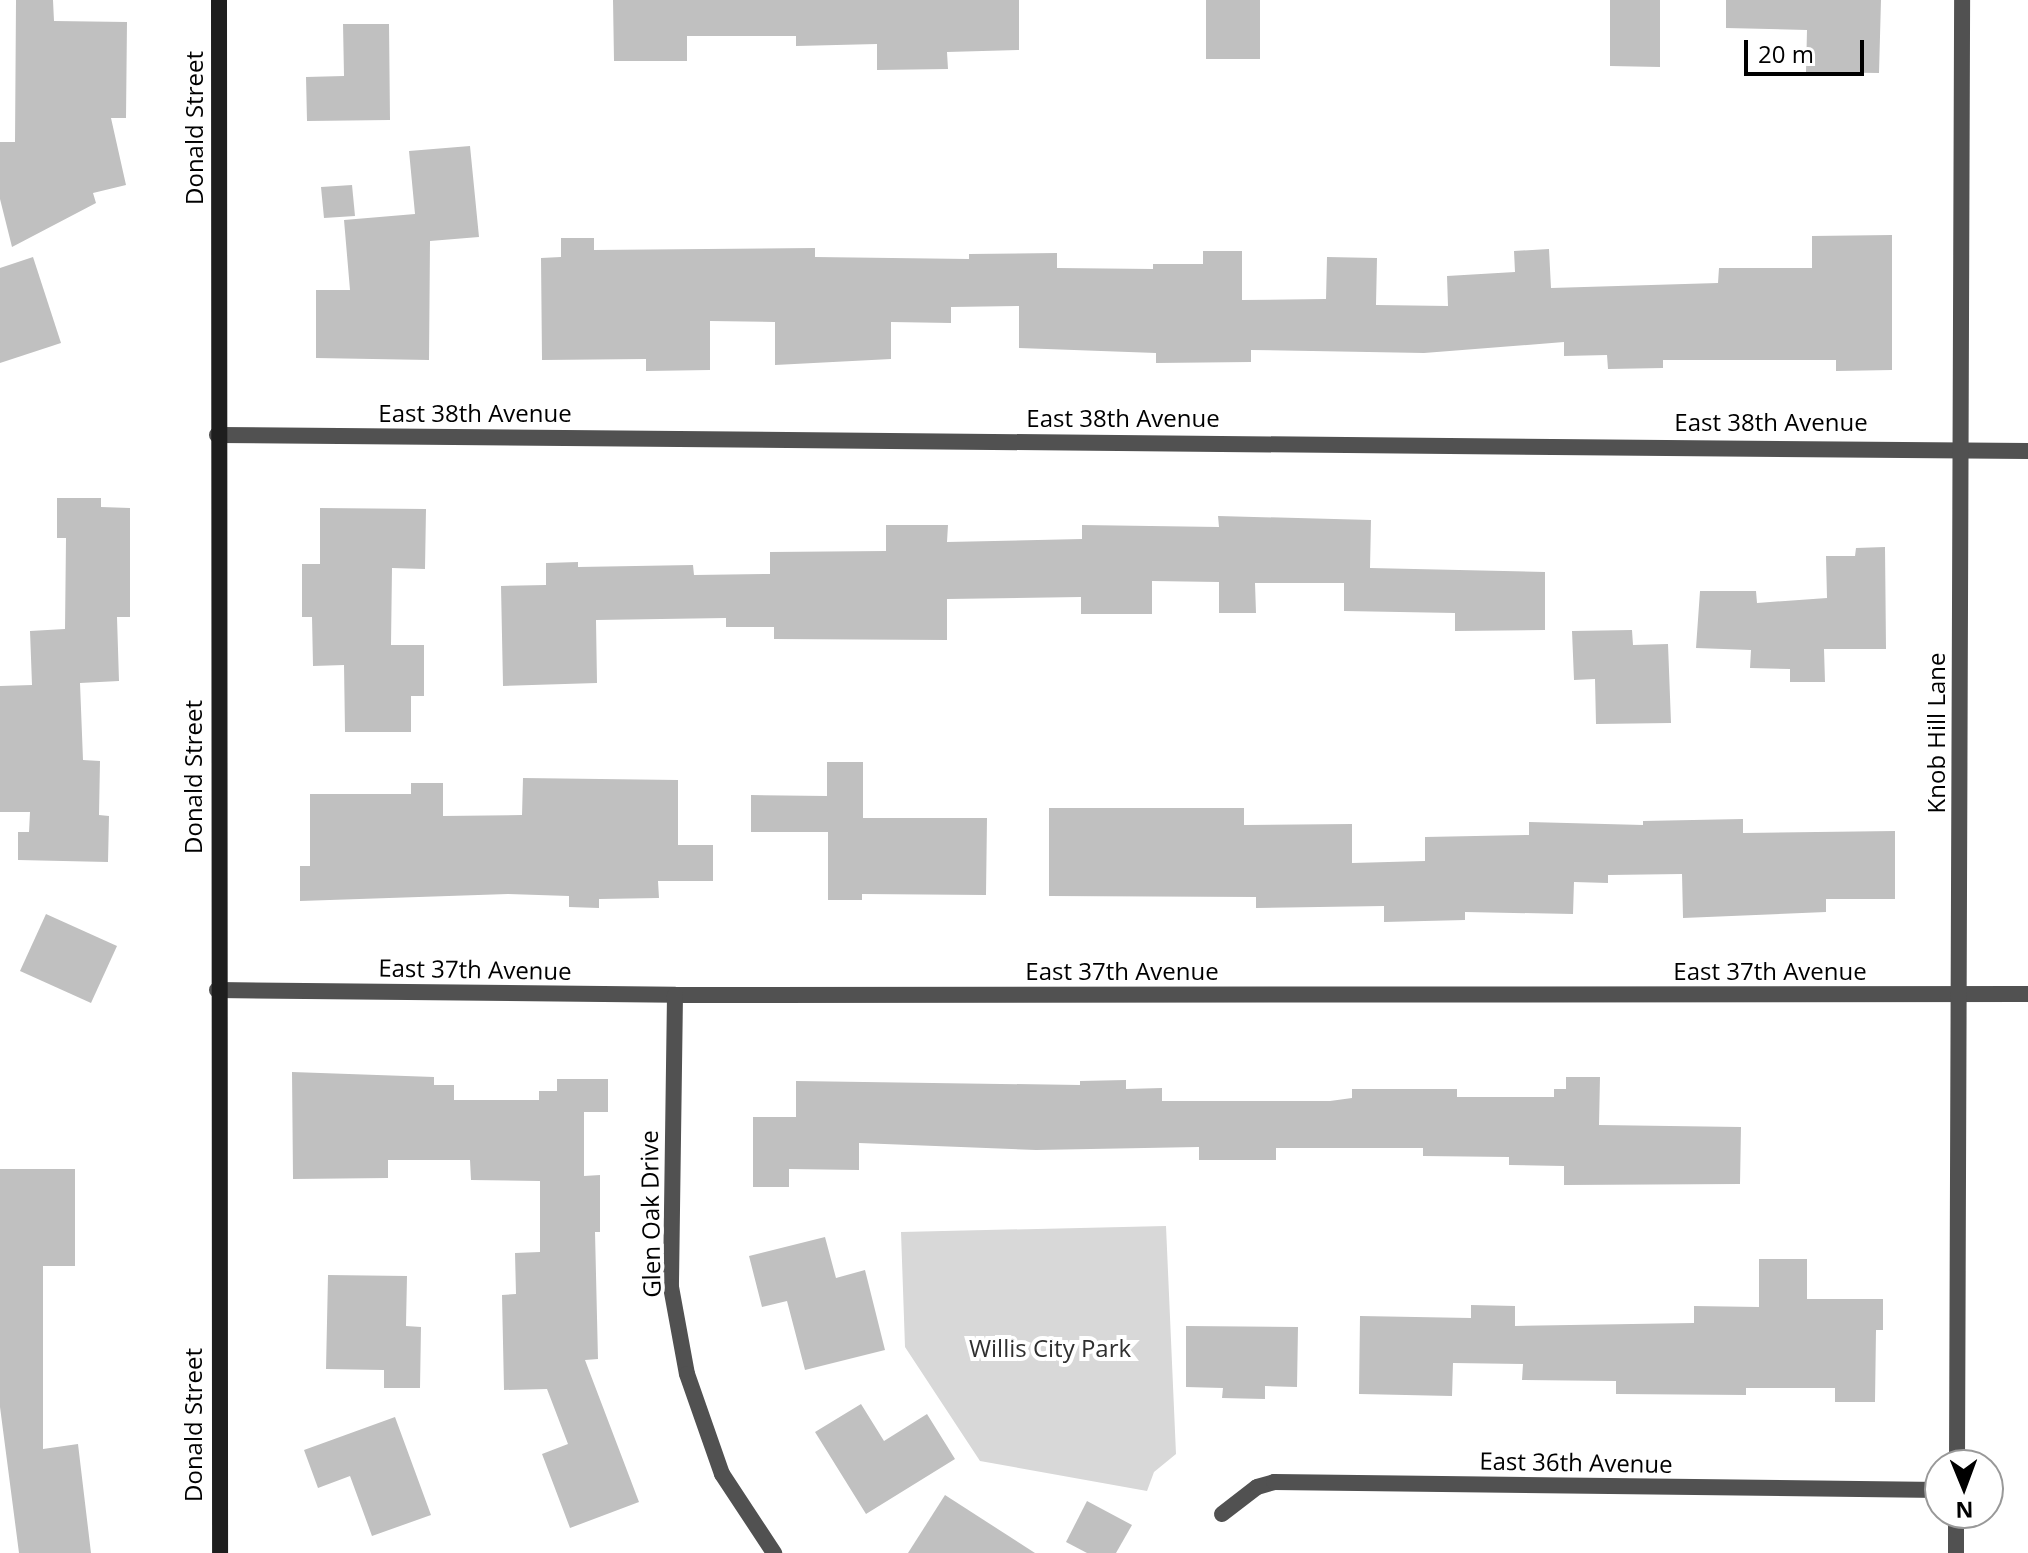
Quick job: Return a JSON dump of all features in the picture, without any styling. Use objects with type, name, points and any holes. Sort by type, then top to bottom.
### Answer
[{"type":"street","name":"Donald Street","points":[[219,0],[217,990],[220,1553]]},
{"type":"street","name":"Knob Hill Lane","points":[[1957,1449],[1962,0]]},
{"type":"street","name":"East 38th Avenue","points":[[217,435],[1959,447],[2028,451]]},
{"type":"street","name":"East 37th Avenue","points":[[217,990],[675,995],[2028,994]]},
{"type":"street","name":"Glen Oak Drive","points":[[675,995],[671,1287],[687,1374],[722,1474],[774,1553]]},
{"type":"street","name":"East 36th Avenue","points":[[1222,1514],[1257,1487],[1274,1482],[1924,1490]]},
{"type":"street","points":[[1956,1529],[1956,1553]]},
{"type":"green space","name":"Willis City Park","points":[[1166,1226],[1176,1454],[1154,1472],[1147,1491],[980,1461],[905,1347],[901,1232]]},
{"type":"building","points":[[16,0],[53,0],[54,21],[127,22],[126,118],[111,118],[126,185],[93,193],[96,203],[12,247],[0,199],[0,142],[15,142]]},
{"type":"building","points":[[613,0],[1019,0],[1019,50],[947,52],[948,69],[877,70],[877,44],[796,46],[796,36],[687,36],[687,61],[614,61]]},
{"type":"building","points":[[1206,0],[1260,0],[1260,59],[1206,59]]},
{"type":"building","points":[[1610,0],[1660,0],[1660,67],[1610,66]]},
{"type":"building","points":[[1726,0],[1881,0],[1879,73],[1806,72],[1807,30],[1726,28]]},
{"type":"building","points":[[343,24],[389,24],[390,120],[307,121],[306,77],[344,76]]},
{"type":"building","points":[[470,146],[479,237],[430,241],[429,360],[316,358],[316,290],[350,290],[344,220],[415,214],[409,151]]},
{"type":"building","points":[[352,185],[355,216],[324,218],[321,187]]},
{"type":"building","points":[[1892,235],[1892,370],[1836,371],[1836,360],[1663,360],[1663,368],[1608,369],[1607,355],[1564,356],[1564,342],[1424,353],[1251,350],[1251,362],[1156,363],[1156,353],[1019,348],[1019,306],[951,307],[951,323],[891,322],[891,359],[775,365],[775,322],[710,321],[710,370],[646,371],[646,359],[542,360],[541,258],[561,257],[561,238],[594,238],[594,250],[815,248],[815,257],[969,259],[969,254],[1057,253],[1057,268],[1153,269],[1153,264],[1203,264],[1203,251],[1242,251],[1242,300],[1326,299],[1327,257],[1377,258],[1376,305],[1448,306],[1447,276],[1515,272],[1514,251],[1549,249],[1551,288],[1718,283],[1719,268],[1812,268],[1812,236]]},
{"type":"building","points":[[33,257],[61,343],[0,363],[0,268]]},
{"type":"building","points":[[57,498],[101,498],[101,507],[130,508],[130,617],[117,617],[119,681],[80,683],[83,760],[100,761],[99,815],[109,816],[108,862],[18,860],[18,832],[29,832],[30,812],[0,812],[0,686],[32,685],[30,631],[65,629],[66,538],[57,538]]},
{"type":"building","points":[[320,508],[426,509],[425,569],[392,568],[391,645],[424,645],[424,696],[411,696],[411,732],[345,732],[344,665],[313,666],[312,617],[302,617],[302,564],[320,564]]},
{"type":"building","points":[[1218,516],[1371,520],[1370,568],[1545,572],[1545,630],[1455,631],[1455,613],[1344,611],[1344,583],[1255,583],[1256,613],[1219,613],[1219,582],[1152,581],[1152,614],[1081,614],[1081,597],[947,599],[947,640],[774,639],[774,627],[726,627],[726,618],[596,620],[597,683],[503,686],[501,586],[546,585],[546,563],[578,562],[578,567],[693,565],[694,575],[770,574],[770,552],[886,551],[886,525],[948,525],[947,542],[1082,539],[1082,525],[1219,527]]},
{"type":"building","points":[[1885,547],[1886,649],[1824,649],[1825,682],[1790,682],[1790,669],[1750,668],[1751,650],[1696,648],[1700,591],[1756,591],[1757,603],[1827,598],[1826,556],[1855,556],[1856,548]]},
{"type":"building","points":[[1632,630],[1633,645],[1668,644],[1671,723],[1596,724],[1595,679],[1574,680],[1572,631]]},
{"type":"building","points":[[827,762],[863,762],[863,818],[987,818],[986,895],[862,894],[862,900],[828,900],[828,832],[751,832],[751,795],[827,796]]},
{"type":"building","points":[[523,778],[678,780],[678,845],[713,845],[713,881],[658,881],[659,898],[599,899],[599,908],[569,907],[569,896],[508,894],[300,901],[300,866],[310,866],[310,794],[411,794],[411,783],[443,783],[443,816],[522,815]]},
{"type":"building","points":[[1049,808],[1244,808],[1244,825],[1352,824],[1352,863],[1425,861],[1425,837],[1529,835],[1529,822],[1643,825],[1643,821],[1743,819],[1743,833],[1895,831],[1895,899],[1826,899],[1826,912],[1683,918],[1682,874],[1608,875],[1608,883],[1574,882],[1573,914],[1465,912],[1465,920],[1384,922],[1384,906],[1256,908],[1256,897],[1049,896]]},
{"type":"building","points":[[46,914],[117,946],[91,1003],[20,971]]},
{"type":"building","points":[[292,1072],[434,1077],[434,1085],[454,1085],[454,1100],[539,1100],[539,1091],[557,1091],[557,1079],[608,1079],[608,1112],[584,1112],[584,1176],[600,1175],[600,1232],[595,1232],[598,1359],[585,1360],[639,1502],[570,1528],[542,1454],[568,1444],[547,1389],[504,1390],[502,1295],[516,1294],[515,1253],[540,1252],[540,1181],[471,1180],[470,1160],[388,1160],[388,1178],[293,1179]]},
{"type":"building","points":[[1566,1077],[1600,1077],[1599,1125],[1741,1127],[1740,1184],[1564,1185],[1564,1166],[1509,1165],[1509,1157],[1423,1156],[1423,1148],[1276,1148],[1276,1160],[1199,1160],[1199,1147],[1036,1150],[859,1143],[859,1170],[789,1169],[789,1187],[753,1187],[753,1117],[796,1117],[796,1081],[1080,1085],[1080,1081],[1126,1080],[1126,1089],[1162,1088],[1162,1101],[1330,1101],[1352,1098],[1352,1089],[1457,1089],[1457,1097],[1554,1097],[1554,1089],[1566,1089]]},
{"type":"building","points":[[0,1169],[75,1169],[75,1266],[43,1266],[43,1449],[78,1444],[91,1553],[19,1553],[0,1407]]},
{"type":"building","points":[[825,1237],[836,1278],[865,1270],[885,1350],[805,1370],[787,1301],[762,1307],[749,1256]]},
{"type":"building","points":[[1759,1259],[1807,1259],[1807,1299],[1883,1299],[1883,1330],[1876,1330],[1875,1402],[1835,1402],[1835,1388],[1746,1388],[1746,1395],[1616,1394],[1616,1381],[1522,1380],[1523,1364],[1453,1363],[1452,1396],[1359,1394],[1360,1316],[1471,1318],[1471,1305],[1515,1306],[1515,1326],[1694,1323],[1694,1306],[1759,1307]]},
{"type":"building","points":[[328,1275],[407,1276],[406,1326],[421,1327],[420,1388],[384,1388],[384,1370],[326,1369]]},
{"type":"building","points":[[1186,1326],[1298,1327],[1297,1387],[1265,1386],[1265,1399],[1222,1398],[1223,1388],[1186,1387]]},
{"type":"building","points":[[861,1404],[884,1441],[927,1414],[955,1459],[866,1514],[815,1432]]},
{"type":"building","points":[[395,1417],[431,1515],[372,1536],[350,1476],[318,1488],[304,1450]]},
{"type":"building","points":[[945,1495],[1035,1553],[908,1553]]},
{"type":"building","points":[[1087,1501],[1132,1525],[1116,1553],[1087,1553],[1066,1542]]}]
